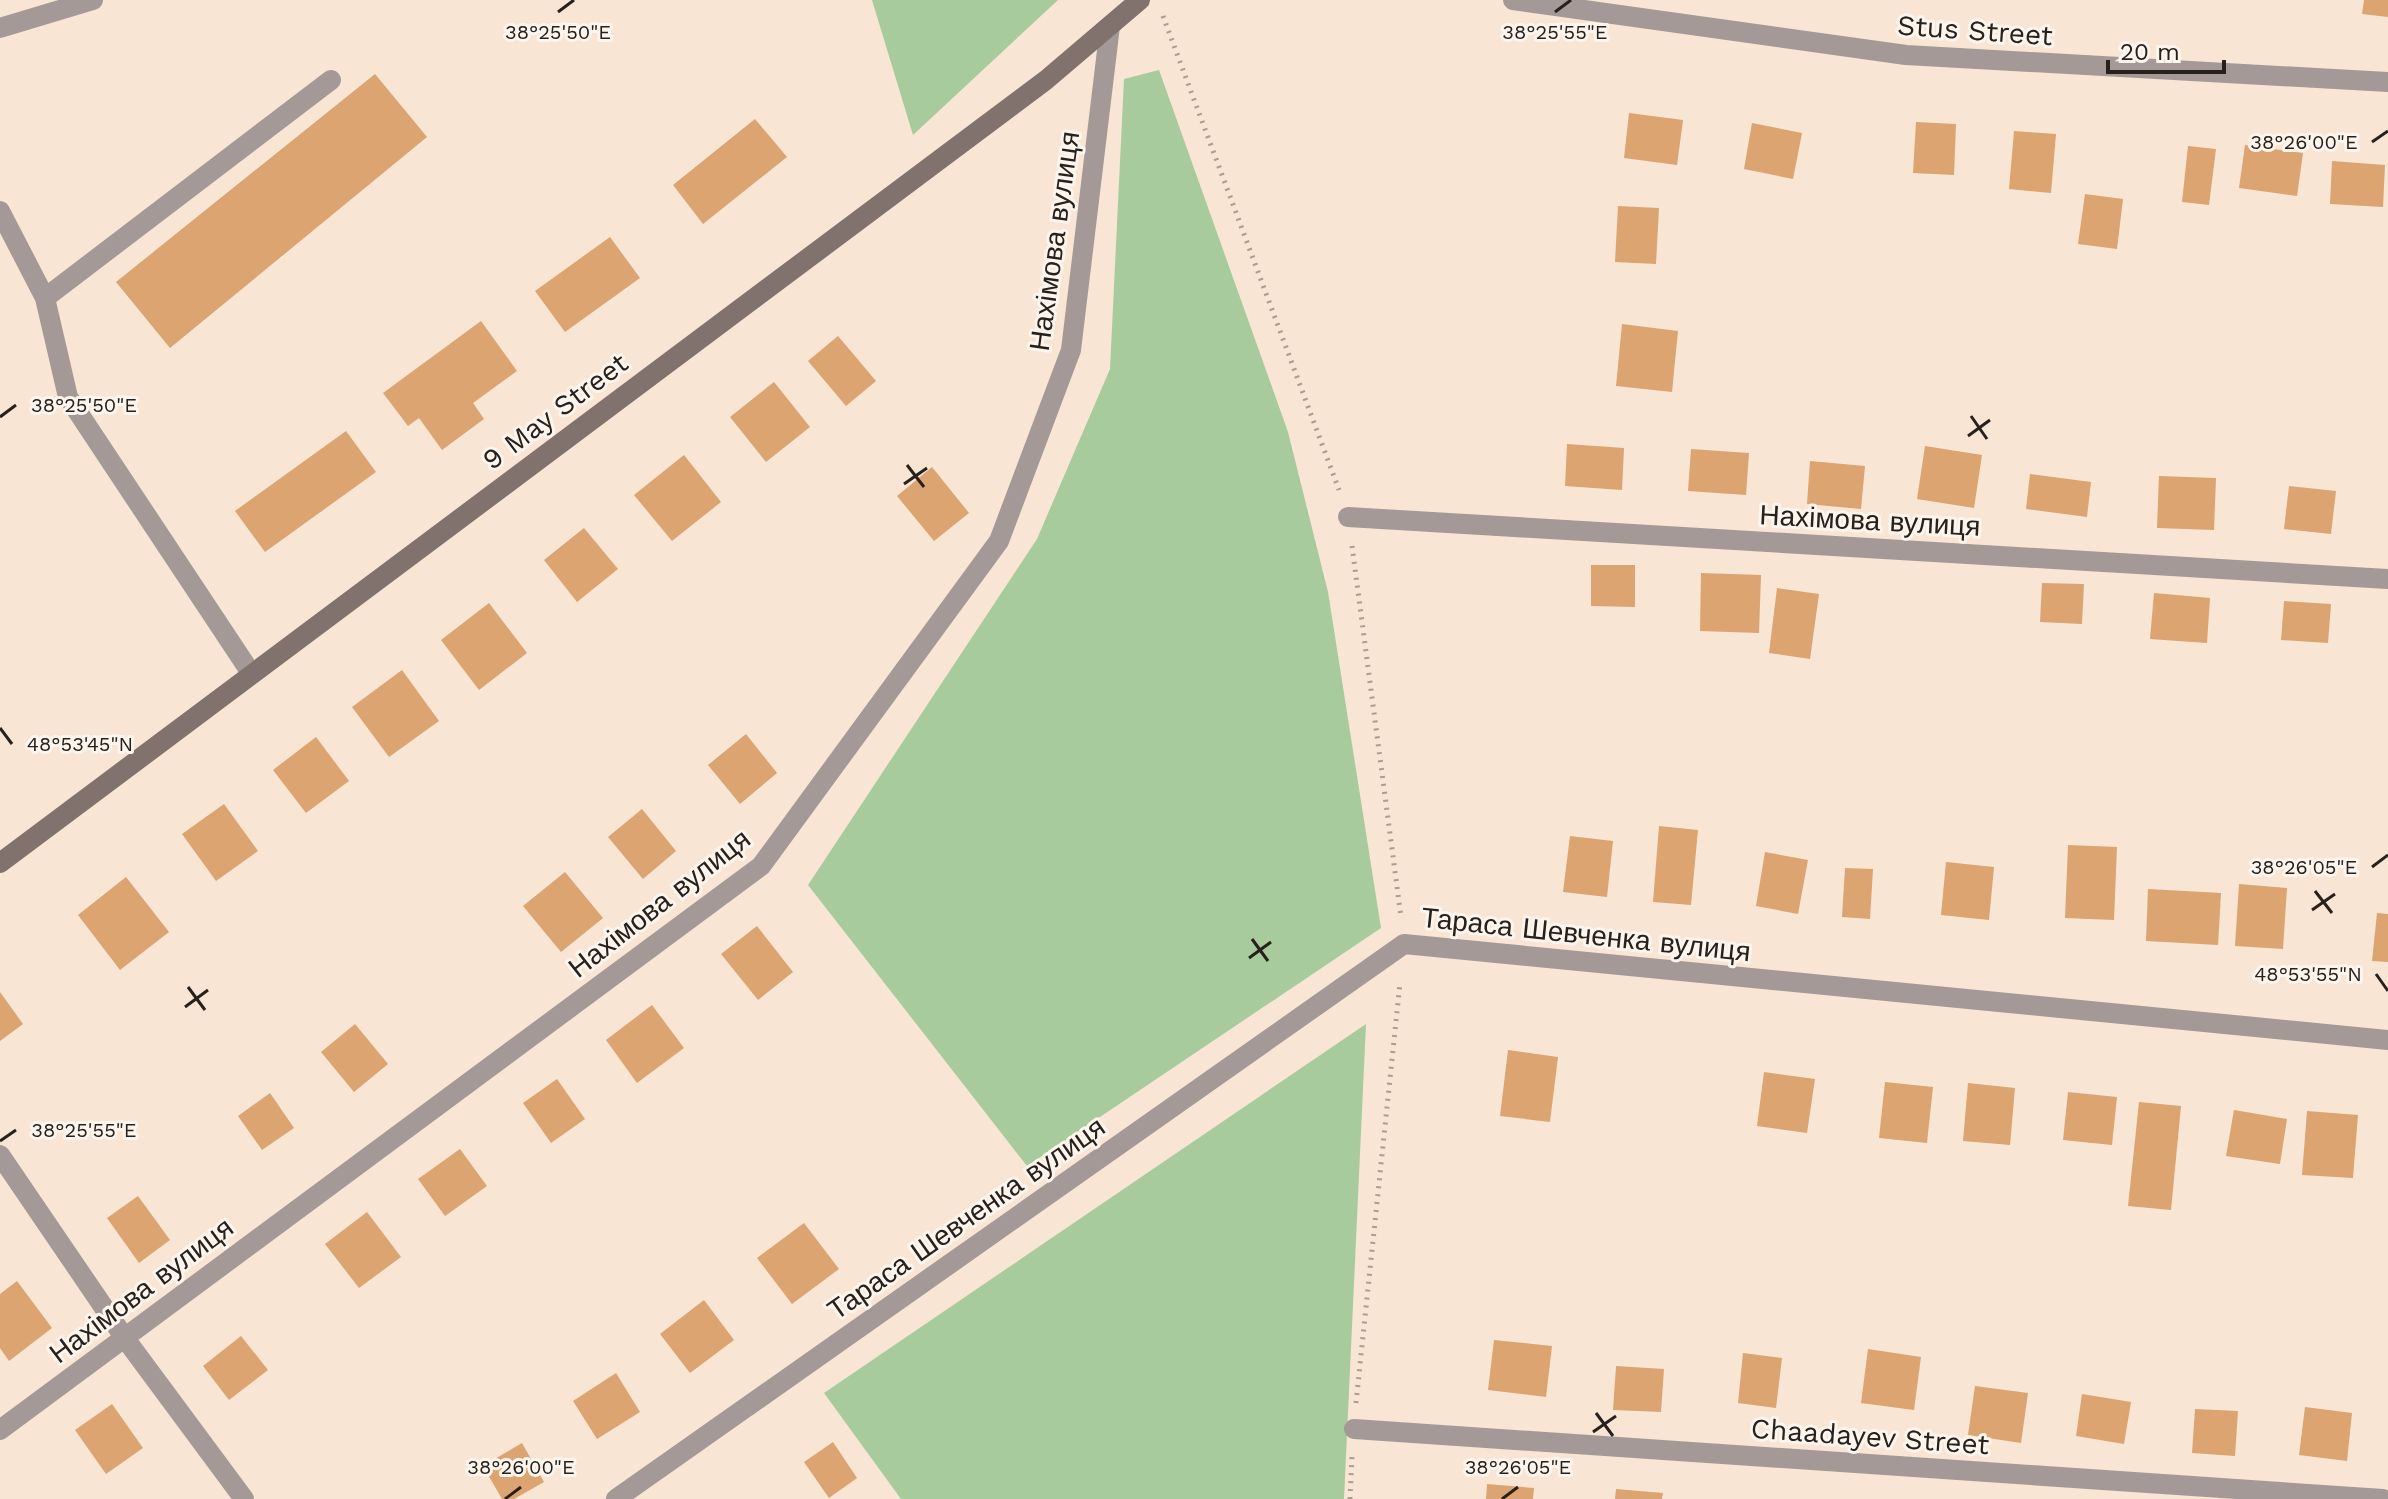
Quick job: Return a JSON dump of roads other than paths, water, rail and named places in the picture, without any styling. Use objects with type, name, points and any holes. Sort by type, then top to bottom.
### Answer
[{"type":"main road","name":"9 May Street","points":[[0,863],[1046,80],[1140,0]]},
{"type":"street","points":[[0,28],[93,0]]},
{"type":"street","name":"Stus Street","points":[[1513,0],[1906,55],[2388,82]]},
{"type":"street","name":"Нахімова вулиця","points":[[0,1430],[761,866],[999,541],[1071,350],[1110,26]]},
{"type":"street","points":[[45,298],[331,80]]},
{"type":"street","points":[[0,211],[45,298],[68,397],[251,673]]},
{"type":"street","name":"Нахімова вулиця","points":[[1348,517],[2388,579]]},
{"type":"street","name":"Тараса Шевченка вулиця","points":[[616,1499],[1404,944],[2388,1040]]},
{"type":"street","points":[[0,1155],[124,1337],[244,1499]]},
{"type":"street","name":"Chaadayev Street","points":[[1354,1429],[2383,1499]]}]
